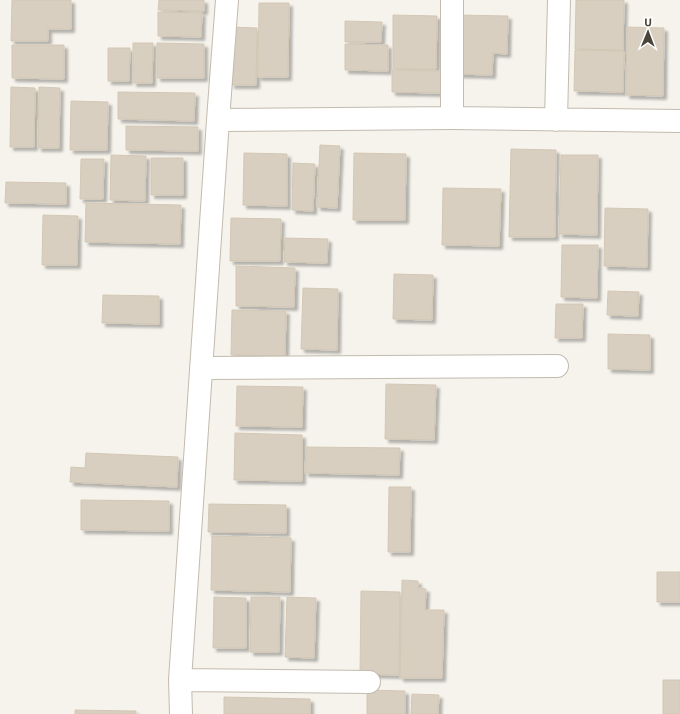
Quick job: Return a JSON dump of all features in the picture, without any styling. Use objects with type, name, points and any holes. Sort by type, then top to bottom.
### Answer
[{"type":"street","points":[[181,714],[180,680],[227,0]]},
{"type":"street","points":[[452,0],[452,118]]},
{"type":"street","points":[[556,120],[559,0]]},
{"type":"street","points":[[218,120],[452,118],[680,121]]},
{"type":"street","points":[[201,368],[557,366]]},
{"type":"street","points":[[180,680],[369,682]]},
{"type":"building","points":[[12,0],[71,0],[71,29],[48,29],[48,41],[11,41]]},
{"type":"building","points":[[159,0],[204,0],[204,11],[158,10]]},
{"type":"building","points":[[576,0],[624,0],[623,50],[575,49]]},
{"type":"building","points":[[259,3],[289,3],[288,77],[258,77]]},
{"type":"building","points":[[158,12],[202,13],[201,37],[158,36]]},
{"type":"building","points":[[393,15],[437,16],[436,69],[393,69]]},
{"type":"building","points":[[457,15],[508,16],[507,54],[493,53],[492,75],[456,74]]},
{"type":"building","points":[[345,21],[382,22],[381,42],[345,42]]},
{"type":"building","points":[[232,27],[257,28],[256,85],[231,85]]},
{"type":"building","points":[[627,27],[664,28],[663,96],[626,95]]},
{"type":"building","points":[[133,43],[153,43],[152,83],[133,83]]},
{"type":"building","points":[[157,43],[204,44],[204,78],[157,78]]},
{"type":"building","points":[[345,44],[388,45],[388,71],[345,70]]},
{"type":"building","points":[[12,45],[64,45],[64,79],[12,78]]},
{"type":"building","points":[[108,48],[130,48],[129,81],[108,81]]},
{"type":"building","points":[[575,50],[624,51],[623,92],[574,91]]},
{"type":"building","points":[[392,70],[442,71],[441,93],[392,92]]},
{"type":"building","points":[[11,87],[35,88],[34,147],[10,147]]},
{"type":"building","points":[[39,87],[60,88],[59,148],[38,148]]},
{"type":"building","points":[[118,92],[195,93],[194,121],[118,119]]},
{"type":"building","points":[[71,101],[108,102],[107,150],[70,150]]},
{"type":"building","points":[[126,126],[198,127],[198,151],[126,150]]},
{"type":"building","points":[[320,145],[340,146],[337,208],[317,207]]},
{"type":"building","points":[[511,149],[556,150],[555,237],[509,237]]},
{"type":"building","points":[[244,153],[287,154],[287,206],[243,205]]},
{"type":"building","points":[[354,153],[406,154],[405,220],[353,220]]},
{"type":"building","points":[[111,155],[146,156],[145,201],[110,200]]},
{"type":"building","points":[[561,155],[598,155],[597,235],[559,234]]},
{"type":"building","points":[[151,158],[183,158],[183,195],[151,195]]},
{"type":"building","points":[[81,159],[104,159],[103,199],[80,199]]},
{"type":"building","points":[[293,163],[315,164],[313,211],[292,210]]},
{"type":"building","points":[[6,182],[66,183],[66,204],[5,203]]},
{"type":"building","points":[[443,188],[501,189],[499,246],[442,245]]},
{"type":"building","points":[[86,203],[181,205],[180,244],[85,242]]},
{"type":"building","points":[[605,208],[648,209],[647,267],[604,266]]},
{"type":"building","points":[[43,215],[78,216],[77,265],[42,265]]},
{"type":"building","points":[[231,218],[281,219],[280,261],[230,261]]},
{"type":"building","points":[[285,238],[328,239],[327,263],[284,262]]},
{"type":"building","points":[[562,245],[598,245],[597,298],[561,297]]},
{"type":"building","points":[[236,266],[295,268],[294,307],[236,306]]},
{"type":"building","points":[[394,274],[433,275],[432,320],[393,319]]},
{"type":"building","points":[[303,288],[338,289],[337,350],[301,349]]},
{"type":"building","points":[[608,291],[639,292],[638,316],[607,315]]},
{"type":"building","points":[[103,295],[159,296],[159,324],[102,323]]},
{"type":"building","points":[[556,304],[583,304],[582,338],[555,338]]},
{"type":"building","points":[[232,310],[286,311],[285,356],[231,355]]},
{"type":"building","points":[[608,334],[650,335],[650,370],[608,369]]},
{"type":"building","points":[[386,384],[436,385],[434,440],[385,439]]},
{"type":"building","points":[[237,386],[303,387],[302,427],[236,426]]},
{"type":"building","points":[[235,433],[302,435],[302,481],[234,480]]},
{"type":"building","points":[[306,447],[400,448],[399,475],[305,473]]},
{"type":"building","points":[[86,453],[178,457],[177,487],[70,482],[71,467],[85,468]]},
{"type":"building","points":[[389,487],[411,487],[410,552],[388,552]]},
{"type":"building","points":[[81,500],[169,501],[169,531],[81,530]]},
{"type":"building","points":[[209,504],[286,505],[286,533],[208,532]]},
{"type":"building","points":[[212,536],[291,538],[290,592],[211,590]]},
{"type":"building","points":[[657,572],[680,572],[680,602],[657,602]]},
{"type":"building","points":[[402,580],[418,581],[418,588],[426,589],[425,610],[444,610],[442,678],[400,678]]},
{"type":"building","points":[[361,591],[400,592],[399,675],[360,674]]},
{"type":"building","points":[[214,597],[246,598],[246,648],[213,648]]},
{"type":"building","points":[[251,597],[280,597],[279,652],[250,652]]},
{"type":"building","points":[[287,597],[316,598],[314,658],[285,657]]},
{"type":"building","points":[[663,680],[680,680],[680,714],[663,714]]},
{"type":"building","points":[[367,690],[405,691],[405,714],[367,714]]},
{"type":"building","points":[[412,694],[439,695],[438,714],[411,714]]},
{"type":"building","points":[[224,697],[310,699],[310,714],[224,714]]},
{"type":"building","points":[[75,710],[136,711],[136,714],[75,714]]}]
